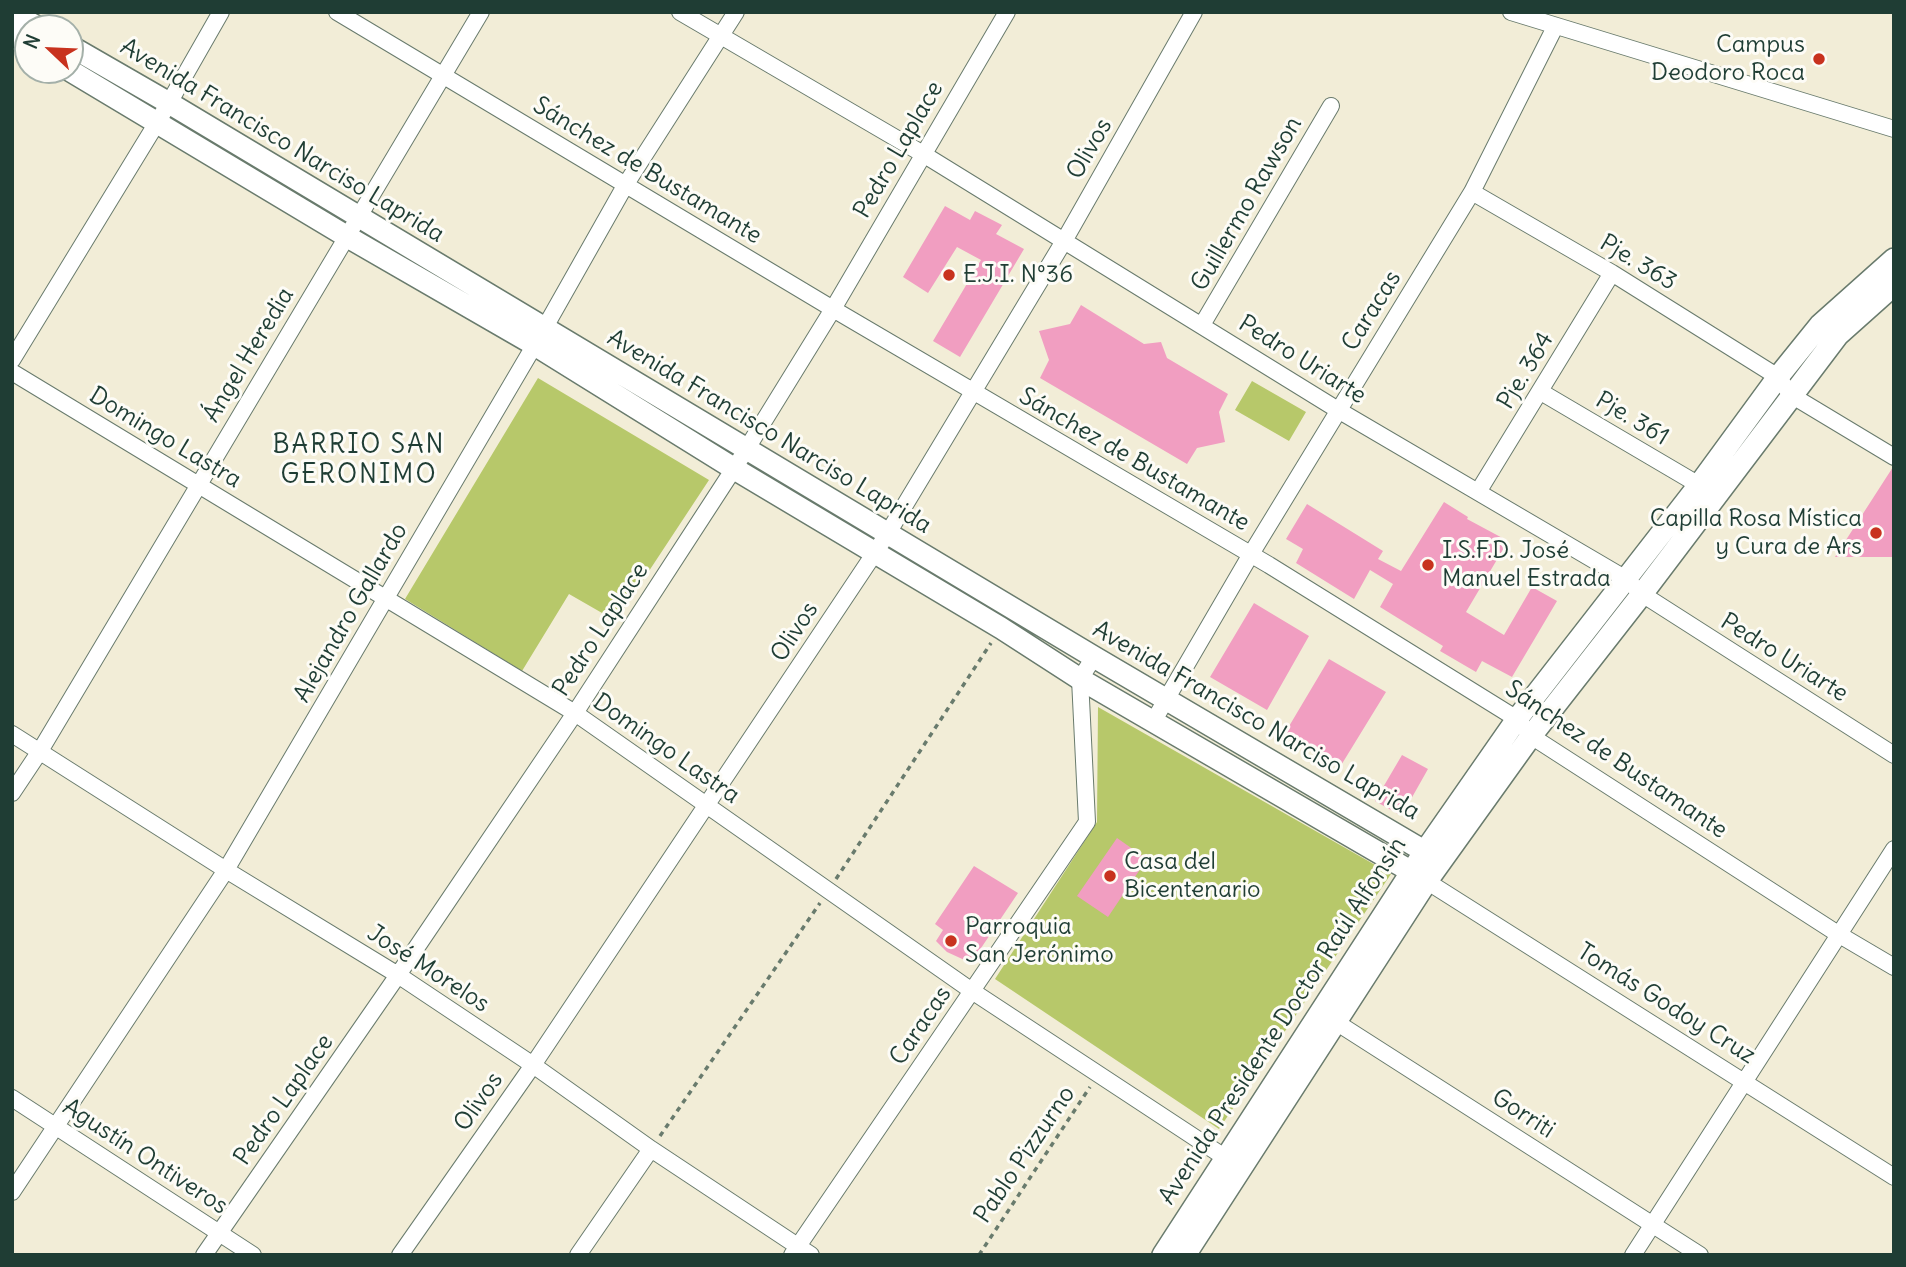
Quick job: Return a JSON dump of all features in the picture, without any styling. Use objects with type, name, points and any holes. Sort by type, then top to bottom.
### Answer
[{"type":"main road","name":"Avenida Francisco Narciso Laprida","points":[[84,54],[358,216],[733,468],[1001,628],[1080,679],[1420,877]]},
{"type":"main road","name":"Avenida Francisco Narciso Laprida","points":[[84,79],[346,236],[540,337],[746,450],[1433,856]]},
{"type":"main road","name":"Avenida Presidente Doctor Raúl Alfonsín","points":[[1163,1255],[1233,1162],[1329,1017],[1420,877],[1517,719],[1820,325],[1894,259]]},
{"type":"main road","name":"Avenida Presidente Doctor Raúl Alfonsín","points":[[1433,856],[1642,594],[1838,335],[1894,285]]},
{"type":"main road","name":"Avenida Presidente Doctor Raúl Alfonsín","points":[[1185,1255],[1233,1162]]},
{"type":"street","points":[[12,360],[157,123],[221,12]]},
{"type":"street","name":"Sánchez de Bustamante","points":[[337,12],[833,309],[1251,554],[1517,719],[1531,736],[1838,934],[1894,967]]},
{"type":"street","name":"Ángel Heredia","points":[[12,793],[40,751],[481,12]]},
{"type":"street","name":"Pedro Uriarte","points":[[680,12],[923,154],[1338,410],[1626,579],[1642,594],[1894,755]]},
{"type":"street","name":"Alejandro Gallardo","points":[[12,1192],[226,870],[540,337],[626,184],[736,12]]},
{"type":"street","name":"Olivos","points":[[400,1255],[533,1065],[888,533],[1064,241],[1194,12]]},
{"type":"street","points":[[1511,12],[1894,129]]},
{"type":"street","name":"Pedro Laplace","points":[[204,1255],[575,713],[746,450],[833,309],[1002,14]]},
{"type":"street","name":"Caracas","points":[[1153,722],[1251,554],[1472,192],[1555,27]]},
{"type":"street","name":"Guillermo Rawson","points":[[1202,325],[1331,106]]},
{"type":"street","name":"Pje. 363","points":[[1472,192],[1612,274],[1778,377]]},
{"type":"street","name":"Pje. 364","points":[[1478,492],[1612,274]]},
{"type":"street","name":"Domingo Lastra","points":[[12,372],[575,713],[972,991],[1233,1162]]},
{"type":"street","points":[[1778,377],[1791,396],[1894,457]]},
{"type":"street","name":"Pje. 361","points":[[1541,391],[1699,485]]},
{"type":"street","points":[[1080,679],[1094,657]]},
{"type":"street","name":"Caracas","points":[[800,1252],[1087,822],[1080,679]]},
{"type":"street","name":"José Morelos","points":[[12,734],[398,975],[533,1065],[800,1252]]},
{"type":"street","points":[[1633,1255],[1894,849]]},
{"type":"street","name":"Tomás Godoy Cruz","points":[[1420,877],[1894,1177]]},
{"type":"street","name":"Gorriti","points":[[1329,1017],[1700,1255]]},
{"type":"street","name":"Agustín Ontiveros","points":[[12,1098],[253,1255]]},
{"type":"street","points":[[578,1255],[651,1149]]},
{"type":"path","name":"Pablo Pizzurno","points":[[979,1255],[1099,1074]]},
{"type":"green space","points":[[538,378],[709,480],[616,621],[569,594],[522,671],[405,599]]},
{"type":"green space","points":[[1252,381],[1306,412],[1289,441],[1235,410]]},
{"type":"green space","points":[[1098,707],[1391,874],[1219,1129],[995,979],[1097,822]]},
{"type":"building","points":[[945,206],[970,220],[975,211],[1002,225],[996,234],[1024,249],[960,357],[933,341],[981,260],[957,247],[928,293],[903,277]]},
{"type":"building","points":[[1081,305],[1144,344],[1161,342],[1167,358],[1228,394],[1219,412],[1225,442],[1197,448],[1187,464],[1040,378],[1049,360],[1039,331],[1070,324]]},
{"type":"building","name":"Capilla Rosa Mística y Cura de Ars","points":[[1893,467],[1894,557],[1835,557]]},
{"type":"building","name":"I.S.F.D. José Manuel Estrada","points":[[1444,502],[1468,517],[1467,519],[1508,541],[1466,612],[1504,635],[1532,587],[1557,601],[1512,677],[1482,661],[1476,672],[1440,651],[1443,646],[1380,607],[1393,584],[1370,570],[1354,599],[1296,563],[1303,549],[1286,539],[1307,504],[1383,551],[1378,559],[1401,571]]},
{"type":"building","points":[[1254,603],[1309,636],[1267,710],[1210,677]]},
{"type":"building","points":[[1329,659],[1386,692],[1340,767],[1285,733]]},
{"type":"building","points":[[1402,755],[1428,769],[1406,808],[1403,807],[1398,814],[1375,801]]},
{"type":"building","points":[[1117,838],[1147,859],[1108,917],[1077,896]]},
{"type":"building","name":"Parroquia San Jerónimo","points":[[974,866],[1018,893],[971,963],[947,952],[936,941],[943,930],[935,924]]},
{"type":"place","name":"Campus Deodoro Roca","points":[[1819,59]]},
{"type":"place","name":"E.J.I. Nº36","points":[[949,275]]},
{"type":"place","name":"Capilla Rosa Mística y Cura de Ars","points":[[1876,533]]},
{"type":"place","name":"I.S.F.D. José Manuel Estrada","points":[[1428,565]]},
{"type":"place","name":"Casa del Bicentenario","points":[[1110,876]]},
{"type":"place","name":"Parroquia San Jerónimo","points":[[951,941]]},
{"type":"district","name":"BARRIO SAN GERONIMO","points":[[359,461]]}]
